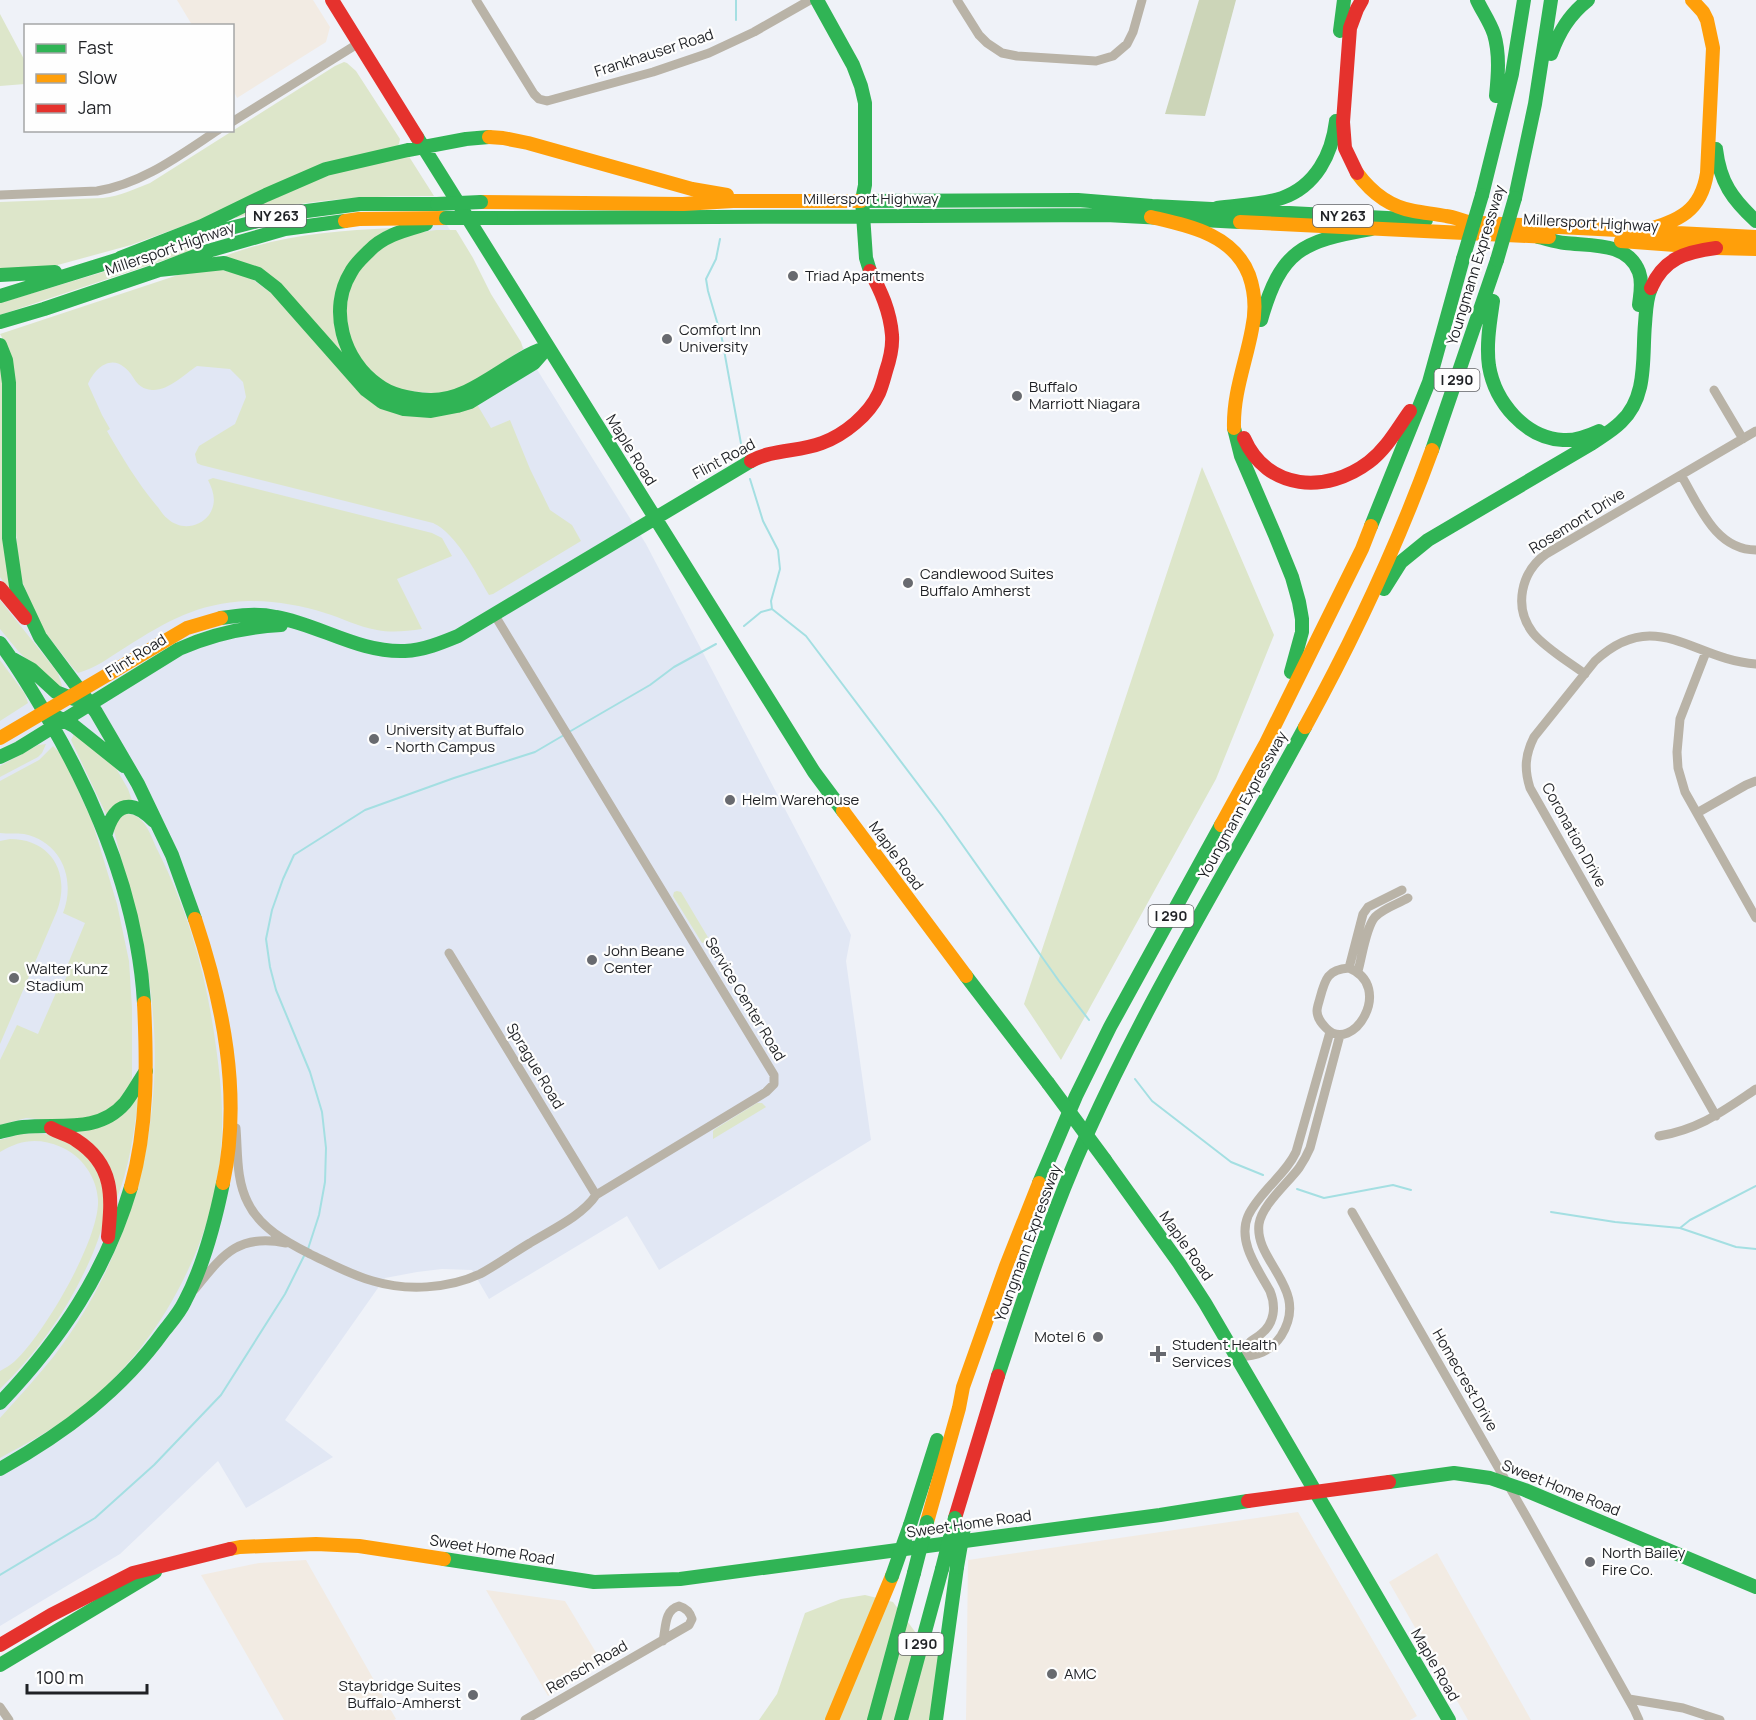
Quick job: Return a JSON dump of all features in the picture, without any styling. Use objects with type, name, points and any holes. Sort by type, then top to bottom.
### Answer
[{"type":"main road","name":"Maple Road","points":[[332,0],[814,772],[937,939],[1048,1083],[1179,1263],[1238,1357],[1449,1720]]},
{"type":"main road","name":"Flint Road","points":[[0,738],[187,628],[212,620],[250,615],[276,617],[358,644],[393,651],[417,650],[440,643],[458,636],[754,459],[830,440],[851,426],[873,403],[882,387],[889,363],[892,336],[887,307],[866,258],[862,200],[865,184],[865,102],[846,50],[817,0]]},
{"type":"main road","points":[[1216,208],[1284,197],[1308,183],[1322,168],[1335,134],[1344,0]]},
{"type":"main road","points":[[1362,0],[1352,19],[1348,47],[1343,134],[1347,153],[1354,169],[1366,185],[1383,199],[1401,208],[1444,215],[1469,222]]},
{"type":"main road","points":[[1477,0],[1494,34],[1496,46],[1497,141]]},
{"type":"main road","name":"Youngmann Expressway","points":[[874,1720],[963,1387],[1017,1236],[1076,1096],[1110,1027],[1266,743],[1362,549],[1429,382],[1497,141],[1524,0]]},
{"type":"main road","name":"Youngmann Expressway","points":[[901,1720],[942,1569],[960,1518],[974,1452],[1050,1223],[1098,1112],[1182,948],[1286,763],[1349,644],[1402,526],[1457,382],[1515,198],[1535,104],[1551,0]]},
{"type":"main road","points":[[1535,104],[1561,26],[1588,0]]},
{"type":"main road","points":[[1644,231],[1671,222],[1690,210],[1702,193],[1707,173],[1713,48],[1707,20],[1692,0]]},
{"type":"main road","points":[[1706,0],[1719,29],[1721,49],[1716,151],[1718,166],[1726,189],[1737,204],[1756,221]]},
{"type":"main road","points":[[120,258],[202,226],[326,169],[481,137],[528,143],[692,189],[759,201]]},
{"type":"main road","name":"Millersport Highway","points":[[0,296],[120,258],[284,214],[360,204],[481,202],[683,204],[759,201],[1050,199],[1756,237]]},
{"type":"main road","name":"Millersport Highway","points":[[0,322],[159,270],[208,251],[285,229],[358,219],[1106,215],[1756,249]]},
{"type":"main road","points":[[1151,217],[1198,228],[1227,244],[1246,266],[1256,304],[1254,322],[1235,394],[1232,414],[1234,433],[1299,597],[1302,621],[1300,645],[1266,743]]},
{"type":"main road","points":[[446,218],[382,239],[368,250],[353,269],[342,294],[339,310],[345,346],[356,366],[373,382],[390,393],[414,400],[431,400],[448,398],[465,392],[528,354],[548,347]]},
{"type":"main road","points":[[1371,228],[1341,233],[1310,244],[1294,254],[1278,274],[1267,295],[1239,413],[1244,438],[1254,456],[1268,470],[1283,478],[1308,484],[1333,482],[1359,470],[1383,448],[1429,382]]},
{"type":"main road","points":[[1497,260],[1487,340],[1491,376],[1501,399],[1521,423],[1535,432],[1563,440],[1588,436],[1599,430],[1619,415],[1630,395],[1640,299],[1638,271],[1629,257],[1617,250],[1563,243],[1538,237]]},
{"type":"main road","points":[[1349,644],[1401,562],[1413,552],[1428,540],[1591,444],[1616,427],[1627,416],[1635,404],[1644,376],[1647,306],[1656,276],[1667,264],[1682,255],[1716,248]]},
{"type":"main road","points":[[159,270],[224,263],[258,274],[276,288],[366,390],[382,402],[404,409],[431,411],[470,402],[534,363],[548,347]]},
{"type":"main road","points":[[0,275],[87,268]]},
{"type":"main road","points":[[0,329],[44,309]]},
{"type":"main road","points":[[0,345],[6,360],[9,383],[9,538],[16,586],[40,637],[74,694]]},
{"type":"main road","points":[[0,588],[40,637]]},
{"type":"main road","name":"Flint Road","points":[[0,757],[19,748],[179,649],[196,641],[222,631],[252,626],[304,625]]},
{"type":"main road","points":[[0,644],[12,658],[44,711],[59,724],[105,833],[120,875],[135,933],[143,999],[146,1071],[145,1113],[138,1159],[108,1250],[78,1307],[57,1338],[34,1367],[0,1403]]},
{"type":"main road","points":[[3,1466],[99,1404],[132,1373],[161,1338],[185,1301],[211,1235],[227,1163],[231,1118],[226,1052],[212,977],[196,920],[160,827],[133,775],[90,704],[74,694],[56,692],[31,669],[12,658]]},
{"type":"main road","points":[[59,724],[74,726],[133,775]]},
{"type":"main road","points":[[105,833],[113,813],[121,807],[139,808],[160,827]]},
{"type":"main road","points":[[0,1132],[23,1126],[82,1126],[98,1122],[126,1102],[146,1071]]},
{"type":"main road","points":[[49,1127],[69,1136],[86,1148],[103,1169],[111,1200],[108,1250]]},
{"type":"main road","points":[[832,1720],[892,1576],[940,1432],[963,1387]]},
{"type":"main road","name":"Sweet Home Road","points":[[0,1645],[51,1615],[133,1573],[201,1555],[240,1548],[316,1544],[359,1546],[594,1582],[680,1579],[1160,1515],[1448,1473],[1475,1475],[1507,1483],[1756,1587]]},
{"type":"main road","points":[[936,1720],[957,1567],[960,1518]]},
{"type":"main road","name":"Sweet Home Road","points":[[0,1665],[167,1565]]},
{"type":"street","name":"Frankhauser Road","points":[[476,0],[534,94],[543,100],[552,100],[686,62],[741,39],[810,0]]},
{"type":"street","points":[[957,0],[979,35],[1002,53],[1096,62],[1113,56],[1127,44],[1133,32],[1142,0]]},
{"type":"street","points":[[234,121],[359,43]]},
{"type":"street","points":[[0,195],[111,189],[142,177],[215,132]]},
{"type":"street","points":[[1714,390],[1743,439]]},
{"type":"street","name":"Rosemont Drive","points":[[1585,674],[1539,640],[1528,625],[1522,605],[1522,595],[1527,575],[1532,567],[1546,554],[1756,431]]},
{"type":"street","points":[[1681,475],[1718,535],[1733,545],[1756,550]]},
{"type":"street","name":"Service Center Road","points":[[231,1099],[240,1180],[248,1204],[263,1224],[291,1244],[357,1276],[382,1284],[426,1287],[479,1274],[558,1227],[586,1206],[596,1195],[771,1089],[775,1080],[774,1075],[494,614]]},
{"type":"street","name":"Coronation Drive","points":[[1716,1116],[1530,788],[1527,777],[1527,756],[1534,737],[1585,674],[1605,652],[1625,641],[1651,636],[1680,640],[1706,652],[1738,662],[1756,664]]},
{"type":"street","points":[[1706,652],[1685,703],[1677,735],[1681,780],[1685,792],[1756,918]]},
{"type":"street","points":[[1697,813],[1746,785],[1756,782]]},
{"type":"street","points":[[1354,970],[1363,914],[1368,907],[1405,894]]},
{"type":"street","name":"Sprague Road","points":[[449,953],[596,1195]]},
{"type":"street","points":[[1340,969],[1354,970],[1364,977],[1370,991],[1365,1017],[1361,1024],[1353,1030],[1335,1033],[1323,1025],[1318,1017],[1317,1011],[1324,984],[1334,972],[1340,969]]},
{"type":"street","points":[[1238,1357],[1247,1344],[1268,1327],[1274,1310],[1270,1291],[1247,1247],[1245,1231],[1247,1217],[1292,1161],[1335,1033]]},
{"type":"street","points":[[1238,1357],[1252,1357],[1265,1352],[1279,1339],[1288,1319],[1289,1301],[1286,1289],[1262,1244],[1259,1231],[1261,1217],[1265,1208],[1299,1169],[1310,1148],[1335,1033]]},
{"type":"street","points":[[1659,1136],[1689,1129],[1716,1116],[1756,1089]]},
{"type":"street","points":[[1272,1185],[1279,1192]]},
{"type":"street","name":"Homecrest Drive","points":[[1352,1212],[1639,1720]]},
{"type":"street","name":"Service Center Road","points":[[185,1301],[217,1262],[241,1244],[265,1240],[291,1244]]},
{"type":"street","name":"Rensch Road","points":[[525,1720],[663,1641]]},
{"type":"street","points":[[1629,1699],[1683,1708],[1720,1720]]},
{"type":"street","points":[[0,1707],[9,1720]]},
{"type":"shaded area","points":[[177,0],[313,0],[330,27],[326,42],[237,98],[234,92],[234,24],[191,24]]},
{"type":"shaded area","name":"University at Buffalo - North Campus","points":[[445,222],[646,544],[851,935],[846,961],[871,1140],[659,1270],[627,1216],[489,1299],[472,1270],[442,1269],[385,1278],[285,1420],[333,1457],[246,1508],[218,1461],[120,1554],[0,1626],[0,350]]},
{"type":"shaded area","points":[[1298,1512],[1417,1716],[1410,1720],[966,1720],[968,1560]]},
{"type":"shaded area","points":[[1437,1553],[1531,1720],[1468,1720],[1389,1582]]},
{"type":"shaded area","points":[[306,1560],[396,1719],[284,1720],[201,1575],[259,1563]]},
{"type":"shaded area","points":[[486,1590],[565,1601],[603,1664],[548,1696]]},
{"type":"green space","points":[[1199,0],[1236,0],[1205,116],[1165,114]]},
{"type":"green space","points":[[0,14],[24,59],[24,84],[0,86]]},
{"type":"green space","points":[[344,62],[356,71],[400,139],[395,149],[131,245],[43,269],[0,271],[0,202],[103,198],[139,188],[234,132]]},
{"type":"green space","points":[[408,155],[434,196],[334,200],[285,207],[236,218],[235,215],[331,173]]},
{"type":"green space","points":[[392,228],[348,266],[345,356],[305,314],[225,256],[287,239]]},
{"type":"green space","points":[[456,230],[523,349],[468,385],[444,394],[394,390],[361,364],[344,321],[351,281],[375,250],[410,234]]},
{"type":"green space","points":[[199,243],[202,245],[200,248],[0,315],[0,303]]},
{"type":"green space","points":[[218,269],[248,276],[282,301],[354,386],[478,406],[491,428],[510,420],[550,510],[572,525],[581,541],[489,595],[472,565],[450,535],[433,523],[197,463],[195,454],[199,446],[235,424],[246,397],[243,382],[230,369],[197,366],[170,385],[152,390],[138,384],[124,367],[108,363],[98,369],[88,384],[110,429],[107,431],[142,487],[173,523],[184,526],[195,525],[209,515],[214,497],[208,480],[213,478],[432,533],[442,538],[452,556],[397,579],[422,629],[383,631],[297,606],[258,601],[230,602],[198,610],[169,622],[97,665],[78,673],[41,627],[22,581],[18,560],[3,339],[0,334],[178,275]]},
{"type":"green space","points":[[0,359],[2,363],[13,595],[0,577]]},
{"type":"green space","points":[[1202,467],[1274,635],[1216,779],[1061,1060],[1024,1004]]},
{"type":"green space","points":[[0,600],[58,673],[62,686],[58,689],[19,652],[0,629]]},
{"type":"green space","points":[[0,660],[25,694],[28,703],[0,721]]},
{"type":"green space","points":[[74,734],[112,761],[133,803],[106,814],[71,740]]},
{"type":"green space","points":[[46,744],[38,757],[0,777],[0,766],[38,745]]},
{"type":"green space","points":[[53,746],[67,766],[92,821],[117,904],[129,961],[132,1078],[129,1091],[101,1118],[63,1121],[26,1118],[0,1125],[0,1060],[17,1025],[38,1034],[59,986],[62,987],[68,973],[65,971],[85,923],[63,913],[68,888],[66,876],[63,864],[48,845],[24,834],[0,833],[0,781],[39,760]]},
{"type":"green space","points":[[125,814],[138,817],[150,833],[179,898],[202,971],[212,1021],[221,1098],[222,1132],[216,1185],[208,1219],[196,1252],[173,1299],[144,1343],[128,1363],[91,1400],[53,1427],[0,1458],[0,1418],[54,1356],[81,1316],[104,1275],[123,1231],[138,1185],[148,1139],[154,1091],[155,1043],[145,953],[114,831],[117,821]]},
{"type":"green space","name":"Walter Kunz Stadium","points":[[10,839],[37,845],[47,852],[59,872],[61,897],[0,1044],[0,841]]},
{"type":"green space","points":[[677,891],[681,892],[709,939],[708,942],[702,943],[673,896]]},
{"type":"green space","points":[[136,1098],[138,1100],[135,1125],[125,1175],[117,1198],[73,1130]]},
{"type":"green space","points":[[757,1103],[762,1103],[766,1107],[713,1139],[715,1129]]},
{"type":"green space","points":[[37,1133],[56,1137],[72,1144],[91,1162],[105,1188],[107,1198],[105,1214],[93,1253],[75,1291],[41,1343],[0,1389],[0,1371],[27,1348],[55,1308],[80,1261],[96,1217],[98,1200],[95,1183],[87,1168],[75,1155],[53,1144],[37,1141],[15,1145],[0,1152],[0,1140],[20,1134]]},
{"type":"green space","points":[[865,1595],[893,1602],[933,1656],[945,1656],[936,1720],[759,1720],[777,1694],[805,1613],[841,1599]]},
{"type":"waterway","points":[[736,0],[736,20]]},
{"type":"waterway","points":[[720,239],[716,259],[706,279],[722,339],[742,449]]},
{"type":"waterway","points":[[750,479],[763,521],[778,550],[780,569],[771,601],[772,609]]},
{"type":"waterway","points":[[744,626],[761,612],[772,609],[806,636],[942,816],[1089,1020]]},
{"type":"waterway","points":[[569,732],[650,685],[674,667],[716,644]]},
{"type":"waterway","points":[[308,1249],[319,1215],[325,1182],[326,1148],[322,1112],[310,1072],[276,990],[266,939],[272,910],[294,855],[365,810],[535,752],[564,735]]},
{"type":"waterway","points":[[1135,1079],[1152,1101],[1231,1162],[1263,1175]]},
{"type":"waterway","points":[[1297,1189],[1324,1198],[1393,1185],[1411,1190]]},
{"type":"waterway","points":[[1680,1228],[1690,1220],[1756,1186]]},
{"type":"waterway","points":[[1551,1212],[1615,1222],[1680,1228],[1736,1247],[1756,1249]]},
{"type":"waterway","points":[[0,1575],[95,1518],[154,1465],[221,1395],[285,1294],[305,1254]]},
{"type":"traffic: fast","points":[[817,0],[853,65],[865,103],[865,185],[862,200],[866,258],[870,271]]},
{"type":"traffic: fast","points":[[1340,31],[1344,0]]},
{"type":"traffic: fast","points":[[1477,0],[1496,42],[1498,65],[1496,96]]},
{"type":"traffic: fast","points":[[1482,195],[1512,74],[1524,0]]},
{"type":"traffic: fast","points":[[1515,198],[1535,104],[1551,0]]},
{"type":"traffic: fast","points":[[1551,54],[1565,24],[1588,0]]},
{"type":"traffic: fast","points":[[1217,208],[1282,198],[1304,186],[1326,157],[1336,121]]},
{"type":"traffic: fast","points":[[417,137],[814,772],[843,811]]},
{"type":"traffic: fast","points":[[120,258],[202,226],[326,169],[408,150],[489,137]]},
{"type":"traffic: fast","points":[[1716,149],[1728,189],[1756,221]]},
{"type":"traffic: fast","points":[[1463,259],[1482,195]]},
{"type":"traffic: fast","points":[[1497,260],[1515,198]]},
{"type":"traffic: fast","points":[[861,201],[1078,200],[1426,220]]},
{"type":"traffic: fast","points":[[437,204],[481,202]]},
{"type":"traffic: fast","points":[[189,239],[284,214],[360,204],[437,204]]},
{"type":"traffic: fast","points":[[491,218],[1106,215],[1240,222]]},
{"type":"traffic: fast","points":[[446,218],[491,218]]},
{"type":"traffic: fast","points":[[0,322],[159,270],[208,251],[285,229],[345,221]]},
{"type":"traffic: fast","points":[[426,224],[396,234],[375,245],[355,266],[344,286],[340,318],[343,333],[348,348],[366,375],[384,389],[409,398],[445,399],[475,387],[516,362],[545,348]]},
{"type":"traffic: fast","points":[[1261,320],[1277,278],[1286,264],[1298,253],[1328,238],[1371,229]]},
{"type":"traffic: fast","points":[[1538,237],[1562,243],[1608,247],[1626,255],[1634,262],[1639,272],[1641,289],[1639,305]]},
{"type":"traffic: fast","points":[[0,296],[129,256]]},
{"type":"traffic: fast","points":[[1371,526],[1429,382],[1463,259]]},
{"type":"traffic: fast","points":[[1432,450],[1497,260]]},
{"type":"traffic: fast","points":[[159,270],[224,263],[258,274],[276,288],[366,390],[382,402],[404,409],[431,411],[470,402],[534,363],[548,347]]},
{"type":"traffic: fast","points":[[0,275],[55,272]]},
{"type":"traffic: fast","points":[[1384,589],[1401,562],[1428,540],[1591,444],[1621,422],[1630,412],[1640,389],[1646,306],[1651,288]]},
{"type":"traffic: fast","points":[[1493,301],[1488,358],[1492,379],[1505,405],[1524,425],[1549,438],[1572,440],[1599,431]]},
{"type":"traffic: fast","points":[[0,345],[6,360],[9,383],[9,538],[16,586],[40,637]]},
{"type":"traffic: fast","points":[[1234,428],[1241,456],[1292,577],[1299,602],[1302,632],[1291,672]]},
{"type":"traffic: fast","points":[[221,618],[249,615],[276,617],[372,648],[405,651],[432,646],[458,636],[751,461]]},
{"type":"traffic: fast","points":[[0,757],[19,748],[179,649],[229,632],[281,625]]},
{"type":"traffic: fast","points":[[40,637],[96,712],[138,784],[172,855],[195,919]]},
{"type":"traffic: fast","points":[[0,643],[49,720],[84,786],[99,821],[113,856],[134,929],[144,1003]]},
{"type":"traffic: fast","points":[[13,659],[31,669],[56,692],[74,699]]},
{"type":"traffic: fast","points":[[57,717],[74,726],[124,766]]},
{"type":"traffic: fast","points":[[998,1376],[1051,1222],[1112,1080],[1165,978],[1305,727]]},
{"type":"traffic: fast","points":[[106,833],[114,815],[125,807],[138,809],[154,821]]},
{"type":"traffic: fast","points":[[1039,1183],[1076,1096],[1110,1027],[1221,825]]},
{"type":"traffic: fast","points":[[966,976],[1048,1083]]},
{"type":"traffic: fast","points":[[0,1132],[23,1127],[77,1125],[103,1119],[125,1103],[146,1071]]},
{"type":"traffic: fast","points":[[1048,1083],[1105,1160]]},
{"type":"traffic: fast","points":[[1105,1160],[1205,1303],[1449,1720]]},
{"type":"traffic: fast","points":[[0,1469],[47,1441],[110,1392],[147,1353],[173,1320],[192,1287],[203,1258],[223,1183]]},
{"type":"traffic: fast","points":[[0,1403],[43,1354],[79,1303],[109,1248],[131,1187]]},
{"type":"traffic: fast","points":[[910,1525],[937,1440]]},
{"type":"traffic: fast","points":[[1389,1482],[1454,1473],[1490,1478],[1525,1490],[1756,1587]]},
{"type":"traffic: fast","points":[[444,1559],[594,1582],[680,1579],[1160,1515],[1248,1501]]},
{"type":"traffic: fast","points":[[942,1569],[955,1518]]},
{"type":"traffic: fast","points":[[914,1573],[927,1522]]},
{"type":"traffic: fast","points":[[892,1576],[910,1525]]},
{"type":"traffic: fast","points":[[957,1567],[964,1527]]},
{"type":"traffic: fast","points":[[936,1720],[957,1567]]},
{"type":"traffic: fast","points":[[901,1720],[942,1569]]},
{"type":"traffic: fast","points":[[0,1665],[155,1572]]},
{"type":"traffic: fast","points":[[874,1720],[914,1573]]},
{"type":"traffic: slow","points":[[1644,231],[1668,223],[1694,206],[1700,197],[1707,173],[1713,48],[1707,20],[1692,0]]},
{"type":"traffic: slow","points":[[489,137],[528,143],[692,189],[727,195]]},
{"type":"traffic: slow","points":[[1357,173],[1375,192],[1397,206],[1469,222]]},
{"type":"traffic: slow","points":[[481,202],[683,204],[733,201],[861,201]]},
{"type":"traffic: slow","points":[[1151,217],[1194,228],[1221,241],[1242,261],[1249,275],[1254,295],[1254,315],[1238,390],[1234,428]]},
{"type":"traffic: slow","points":[[345,221],[446,218]]},
{"type":"traffic: slow","points":[[1240,222],[1549,237]]},
{"type":"traffic: slow","points":[[1462,222],[1756,237]]},
{"type":"traffic: slow","points":[[1621,241],[1756,249]]},
{"type":"traffic: slow","points":[[1305,727],[1374,591],[1432,450]]},
{"type":"traffic: slow","points":[[1221,825],[1266,743],[1362,549],[1371,526]]},
{"type":"traffic: slow","points":[[0,738],[187,628],[221,618]]},
{"type":"traffic: slow","points":[[843,811],[966,976]]},
{"type":"traffic: slow","points":[[195,919],[214,983],[227,1050],[231,1116],[223,1183]]},
{"type":"traffic: slow","points":[[131,1187],[141,1141],[145,1095],[144,1003]]},
{"type":"traffic: slow","points":[[927,1522],[963,1387],[1006,1266],[1039,1183]]},
{"type":"traffic: slow","points":[[230,1549],[316,1544],[359,1546],[444,1559]]},
{"type":"traffic: slow","points":[[832,1720],[892,1576]]},
{"type":"traffic: jam","points":[[332,0],[417,137]]},
{"type":"traffic: jam","points":[[1357,173],[1345,148],[1343,122],[1350,28],[1362,0]]},
{"type":"traffic: jam","points":[[1651,288],[1662,270],[1677,258],[1716,248]]},
{"type":"traffic: jam","points":[[751,461],[768,454],[813,446],[830,439],[855,423],[875,401],[889,362],[892,340],[887,309],[870,271]]},
{"type":"traffic: jam","points":[[1244,438],[1254,456],[1267,469],[1299,482],[1317,482],[1335,479],[1369,462],[1386,444],[1410,411]]},
{"type":"traffic: jam","points":[[0,588],[25,618]]},
{"type":"traffic: jam","points":[[51,1128],[73,1138],[89,1150],[104,1171],[110,1195],[108,1237]]},
{"type":"traffic: jam","points":[[955,1518],[998,1376]]},
{"type":"traffic: jam","points":[[1248,1501],[1389,1482]]},
{"type":"traffic: jam","points":[[0,1645],[51,1615],[133,1573],[230,1549]]},
{"type":"place","name":"Triad Apartments","points":[[793,276]]},
{"type":"place","name":"Comfort Inn University","points":[[667,339]]},
{"type":"place","name":"Buffalo Marriott Niagara","points":[[1017,396]]},
{"type":"place","name":"Candlewood Suites Buffalo Amherst","points":[[908,583]]},
{"type":"place","name":"University at Buffalo - North Campus","points":[[374,739]]},
{"type":"place","name":"Helm Warehouse","points":[[730,800]]},
{"type":"place","name":"John Beane Center","points":[[592,960]]},
{"type":"place","name":"Walter Kunz Stadium","points":[[14,978]]},
{"type":"place","name":"Motel 6","points":[[1098,1337]]},
{"type":"place","name":"Student Health Services","points":[[1158,1354]]},
{"type":"place","name":"North Bailey Fire Co.","points":[[1590,1562]]},
{"type":"place","name":"AMC","points":[[1052,1674]]},
{"type":"place","name":"Staybridge Suites Buffalo-Amherst","points":[[473,1695]]}]
